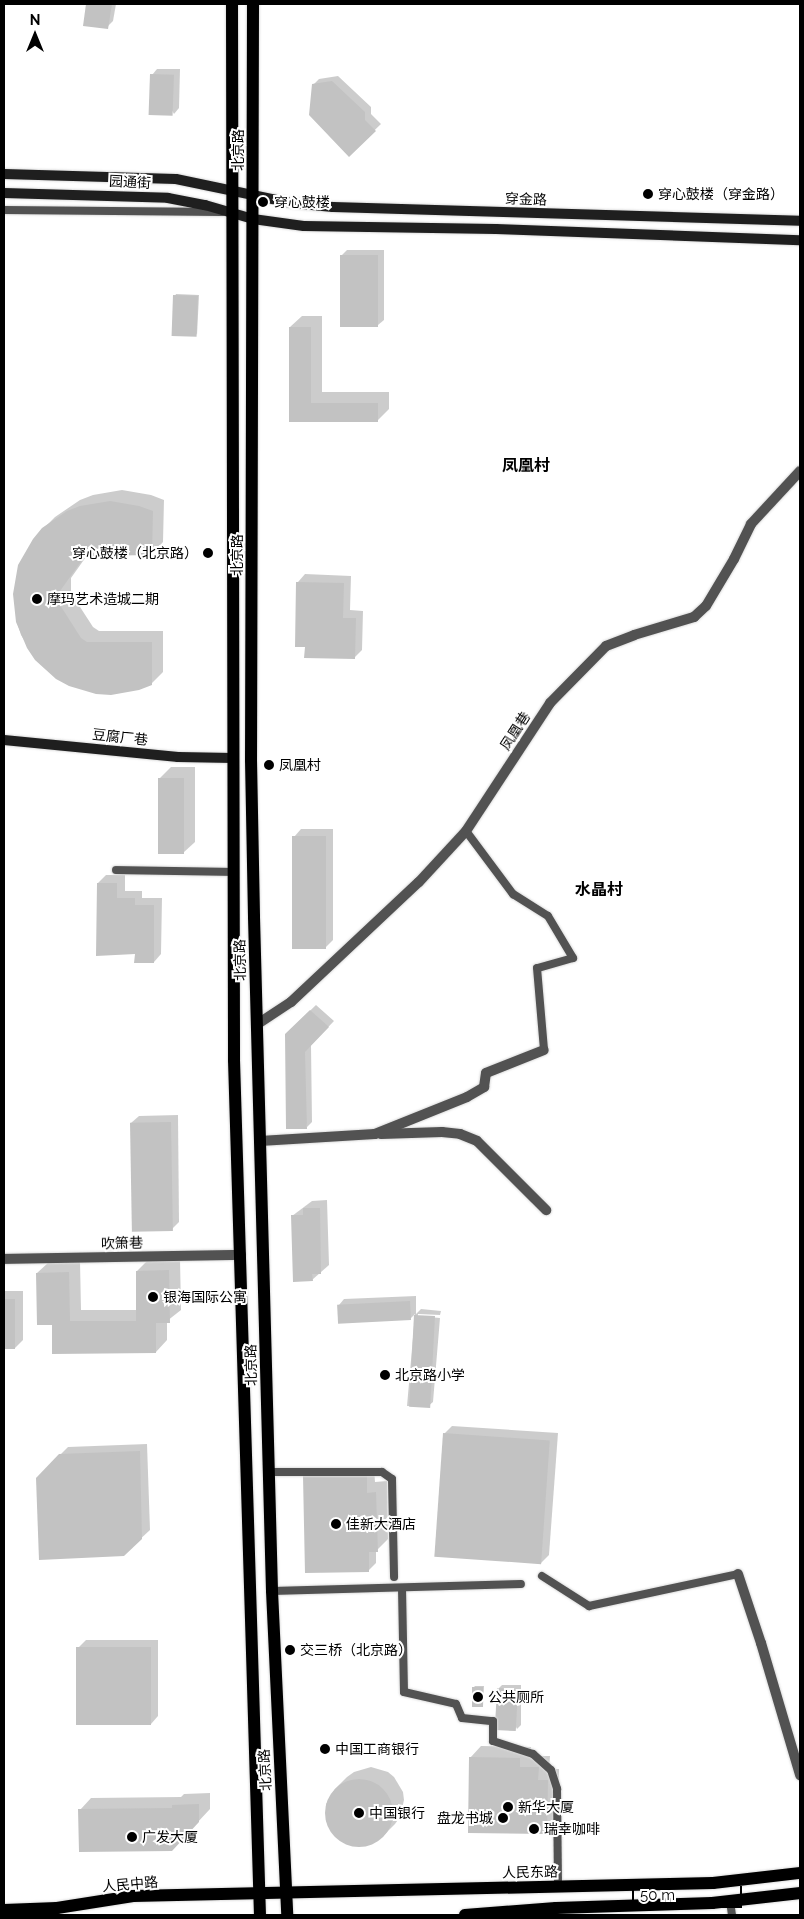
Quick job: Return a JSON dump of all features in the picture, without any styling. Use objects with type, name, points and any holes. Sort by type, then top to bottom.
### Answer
[{"type":"main road","name":"北京路","points":[[232,4],[234,1060],[260,1915]]},
{"type":"main road","name":"北京路","points":[[253,4],[251,760],[256,1025],[272,1591],[287,1915]]},
{"type":"main road","name":"园通街","points":[[4,174],[176,179],[253,194]]},
{"type":"main road","name":"园通街","points":[[4,193],[168,198],[233,212],[253,219]]},
{"type":"main road","name":"穿金路","points":[[253,194],[291,203],[333,207],[800,221]]},
{"type":"main road","points":[[253,219],[304,226],[800,240]]},
{"type":"main road","name":"豆腐厂巷","points":[[4,740],[178,757],[233,758]]},
{"type":"main road","name":"人民东路","points":[[259,1893],[713,1883],[800,1873]]},
{"type":"main road","name":"人民中路","points":[[4,1910],[57,1908],[133,1896],[259,1893]]},
{"type":"main road","points":[[465,1915],[730,1901],[800,1893]]},
{"type":"street","name":"凤凰巷","points":[[256,1025],[291,1002],[419,882],[466,831],[550,703],[606,646],[634,635],[694,617],[706,606],[752,524],[800,471]]},
{"type":"street","points":[[376,1134],[467,1097],[484,1088],[486,1072],[544,1050]]},
{"type":"street","points":[[260,1141],[376,1134],[442,1132],[460,1134],[477,1141],[546,1210]]},
{"type":"street","name":"吹箫巷","points":[[4,1259],[241,1255]]},
{"type":"street","points":[[738,1574],[761,1643],[800,1775]]},
{"type":"lane","points":[[4,210],[233,212]]},
{"type":"lane","points":[[466,831],[513,894],[548,916],[573,958],[537,968],[544,1050]]},
{"type":"lane","points":[[116,870],[234,872]]},
{"type":"lane","points":[[269,1472],[382,1472],[392,1479],[394,1577]]},
{"type":"lane","points":[[542,1576],[589,1606],[738,1574]]},
{"type":"lane","points":[[272,1591],[521,1584]]},
{"type":"lane","points":[[402,1588],[404,1692],[456,1704],[462,1718],[492,1721],[493,1742],[533,1754],[551,1770],[557,1789],[558,1886]]},
{"type":"lane","points":[[730,1901],[732,1915]]},
{"type":"building","points":[[86,4],[112,4],[108,29],[83,26]]},
{"type":"building","points":[[150,74],[174,75],[173,116],[149,115]]},
{"type":"building","points":[[332,81],[365,112],[365,120],[376,131],[349,157],[309,115],[312,84]]},
{"type":"building","points":[[340,255],[378,255],[378,327],[340,327]]},
{"type":"building","points":[[173,295],[198,296],[197,337],[172,336]]},
{"type":"building","points":[[289,327],[311,327],[311,403],[378,403],[378,422],[289,422]]},
{"type":"building","name":"摩玛艺术造城二期","points":[[110,501],[139,506],[153,511],[152,555],[85,556],[60,591],[60,605],[81,638],[87,642],[152,642],[152,685],[139,690],[111,695],[96,694],[69,686],[56,679],[35,660],[27,648],[16,622],[13,594],[18,565],[33,539],[42,528],[67,511],[80,506]]},
{"type":"building","points":[[296,582],[344,583],[343,618],[356,618],[355,659],[304,658],[305,647],[295,647]]},
{"type":"building","points":[[158,778],[184,778],[184,854],[158,854]]},
{"type":"building","points":[[292,836],[326,836],[326,949],[292,949]]},
{"type":"building","points":[[97,883],[117,883],[117,898],[135,898],[135,905],[154,905],[154,963],[134,963],[135,954],[96,956]]},
{"type":"building","points":[[310,1010],[329,1027],[305,1052],[307,1129],[286,1129],[285,1034]]},
{"type":"building","points":[[171,1122],[173,1231],[132,1232],[130,1123]]},
{"type":"building","points":[[303,1208],[320,1208],[321,1274],[312,1274],[313,1281],[293,1282],[291,1215],[303,1215]]},
{"type":"building","name":"银海国际公寓","points":[[169,1270],[170,1323],[156,1323],[156,1353],[52,1354],[52,1325],[37,1325],[36,1273],[69,1272],[70,1321],[136,1321],[136,1271]]},
{"type":"building","points":[[4,1299],[15,1299],[15,1349],[4,1349]]},
{"type":"building","points":[[410,1301],[411,1320],[338,1324],[337,1305]]},
{"type":"building","points":[[414,1315],[435,1316],[430,1408],[409,1407]]},
{"type":"building","points":[[443,1433],[550,1440],[541,1564],[434,1557]]},
{"type":"building","points":[[140,1451],[142,1539],[124,1556],[39,1560],[36,1478],[59,1454]]},
{"type":"building","name":"佳新大酒店","points":[[367,1475],[367,1493],[376,1492],[378,1552],[369,1552],[369,1572],[305,1573],[303,1476]]},
{"type":"building","points":[[76,1647],[151,1647],[151,1725],[76,1725]]},
{"type":"building","name":"公共厕所","points":[[472,1687],[483,1687],[483,1707],[472,1707]]},
{"type":"building","points":[[497,1688],[518,1689],[516,1731],[495,1730]]},
{"type":"building","name":"新华大厦","points":[[469,1757],[520,1758],[520,1767],[539,1767],[538,1780],[548,1780],[547,1834],[468,1833]]},
{"type":"building","name":"中国银行","points":[[352,1779],[366,1779],[378,1784],[388,1794],[393,1806],[393,1820],[388,1832],[378,1842],[366,1847],[352,1847],[340,1842],[330,1832],[325,1820],[325,1806],[330,1794],[340,1784]]},
{"type":"building","name":"广发大厦","points":[[199,1804],[199,1822],[172,1851],[79,1852],[78,1809],[172,1808],[172,1805]]},
{"type":"place","name":"穿心鼓楼（穿金路）","points":[[648,194]]},
{"type":"place","name":"穿心鼓楼","points":[[263,202]]},
{"type":"place","name":"穿心鼓楼（北京路）","points":[[208,553]]},
{"type":"place","name":"摩玛艺术造城二期","points":[[37,599]]},
{"type":"place","name":"凤凰村","points":[[269,765]]},
{"type":"place","name":"银海国际公寓","points":[[153,1297]]},
{"type":"place","name":"北京路小学","points":[[385,1375]]},
{"type":"place","name":"佳新大酒店","points":[[336,1524]]},
{"type":"place","name":"交三桥（北京路）","points":[[290,1650]]},
{"type":"place","name":"公共厕所","points":[[478,1697]]},
{"type":"place","name":"中国工商银行","points":[[325,1749]]},
{"type":"place","name":"新华大厦","points":[[508,1807]]},
{"type":"place","name":"中国银行","points":[[359,1813]]},
{"type":"place","name":"盘龙书城","points":[[503,1818]]},
{"type":"place","name":"瑞幸咖啡","points":[[534,1829]]},
{"type":"place","name":"广发大厦","points":[[132,1837]]},
{"type":"district","name":"凤凰村","points":[[526,466]]},
{"type":"district","name":"水晶村","points":[[599,890]]}]
